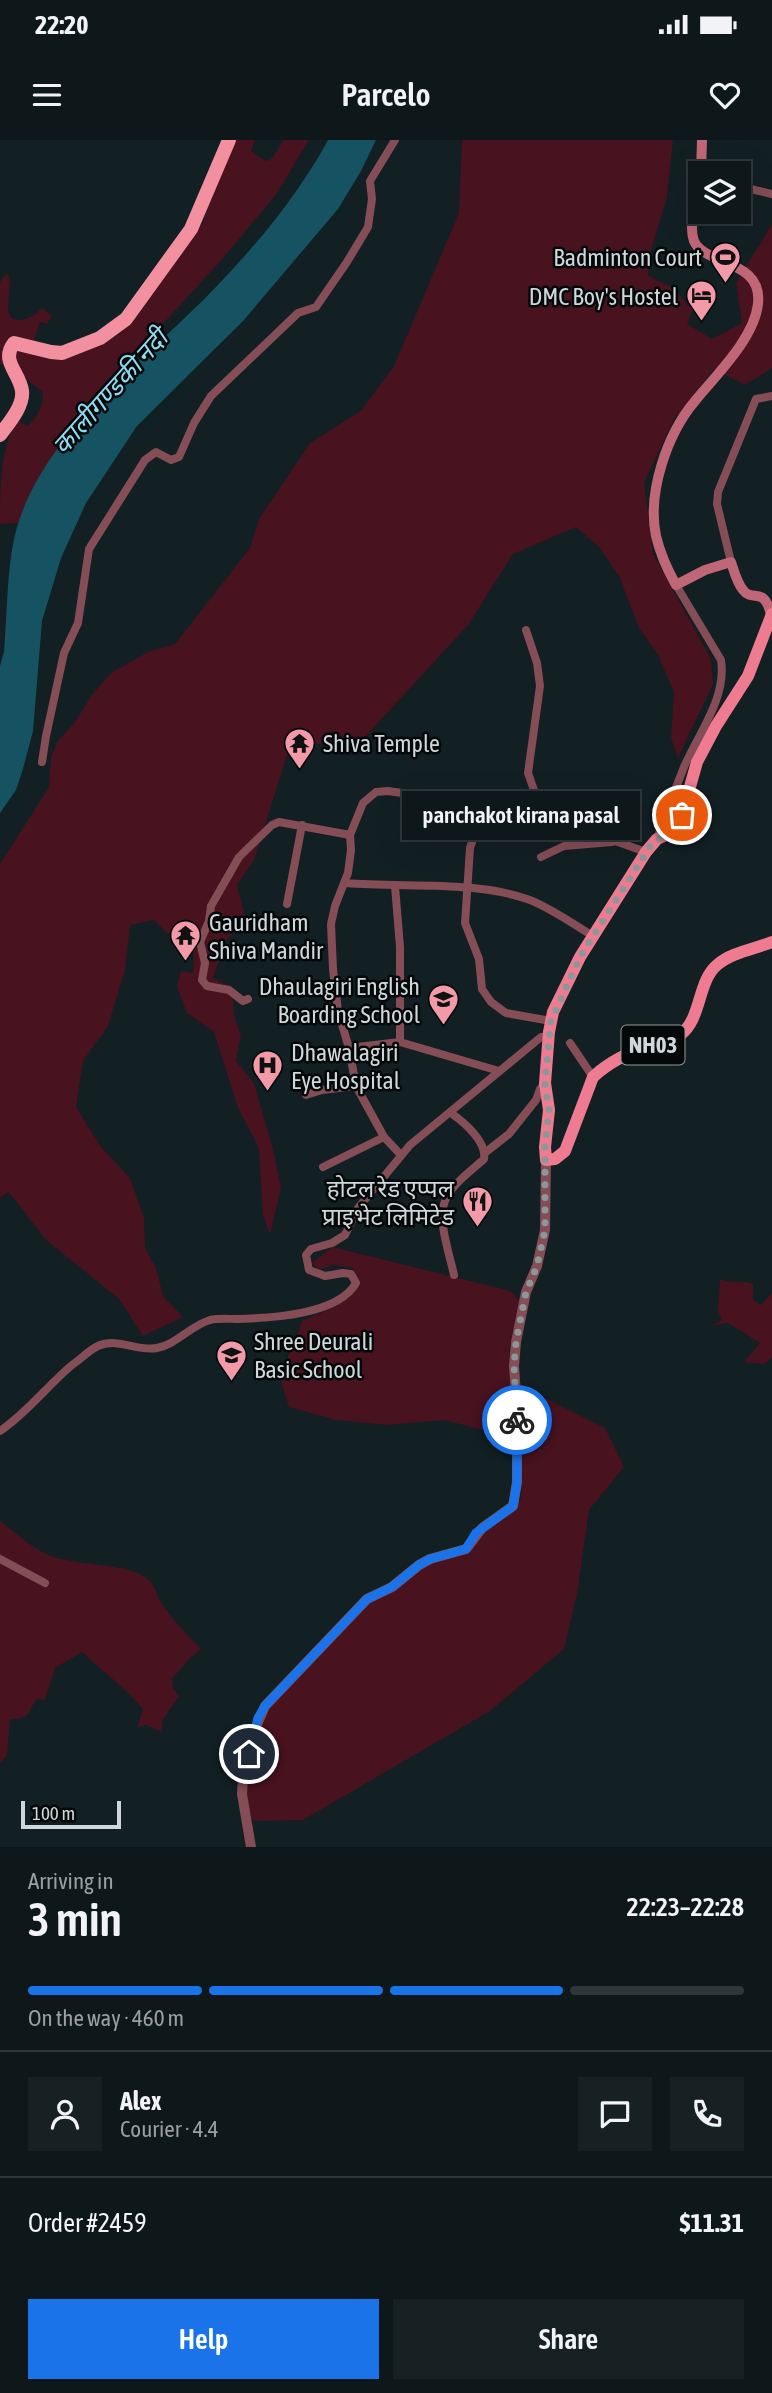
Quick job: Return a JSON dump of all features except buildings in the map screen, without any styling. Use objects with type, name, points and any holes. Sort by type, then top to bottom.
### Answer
[{"type":"highway","points":[[0,435],[16,411],[22,391],[8,365],[6,353],[9,347],[14,342],[62,353],[100,338],[126,319],[191,229],[229,140]]},
{"type":"main road","points":[[701,161],[702,140]]},
{"type":"main road","points":[[546,1160],[549,1110],[545,1083],[551,1021],[569,978],[646,852],[657,839],[668,834],[682,815],[698,762],[716,726],[754,664],[772,615],[764,598],[742,589],[731,562],[705,570],[676,585],[665,565],[656,536],[654,519],[660,473],[667,446],[693,403],[721,372],[746,334],[757,308],[755,283],[730,263],[703,250],[695,242],[692,224]]},
{"type":"main road","name":"NH03","points":[[546,1160],[555,1159],[565,1151],[593,1077],[630,1054],[670,1041],[682,1033],[690,1025],[709,975],[716,966],[732,956],[772,942]]},
{"type":"street","points":[[42,762],[64,653],[78,623],[89,549],[145,460],[156,452],[171,460],[179,457],[211,396],[298,313],[316,307],[348,262],[368,227],[372,199],[370,181],[396,140]]},
{"type":"street","points":[[751,189],[772,194]]},
{"type":"street","points":[[731,562],[717,504],[718,492],[756,398],[772,396]]},
{"type":"street","points":[[657,839],[684,766],[719,690],[722,670],[715,649],[676,585]]},
{"type":"street","points":[[526,630],[537,663],[540,686],[528,773],[547,825]]},
{"type":"street","points":[[401,1155],[384,1137],[356,1086],[338,1011],[331,949],[331,924],[345,883],[351,850],[350,835],[363,803],[376,792],[403,792],[450,800],[461,805],[479,821],[584,830],[646,852]]},
{"type":"street","points":[[479,821],[470,848],[465,923],[479,959],[482,989],[491,1002],[506,1013],[551,1021]]},
{"type":"street","points":[[248,999],[243,1001],[229,990],[207,986],[202,980],[205,963],[200,942],[209,921],[211,906],[239,858],[272,825],[279,822],[350,835]]},
{"type":"street","points":[[288,904],[302,825]]},
{"type":"street","points":[[541,857],[564,846],[618,841]]},
{"type":"street","points":[[345,883],[468,888],[531,900],[593,936]]},
{"type":"street","points":[[395,886],[400,947],[400,1042]]},
{"type":"street","points":[[0,1430],[15,1421],[55,1379],[98,1346],[111,1342],[150,1349],[160,1347],[172,1343],[209,1320],[295,1315],[316,1309],[351,1291],[356,1283],[351,1274],[317,1274],[309,1270],[306,1255],[311,1250],[345,1235],[358,1209],[401,1155],[541,1037],[549,1036]]},
{"type":"street","points":[[349,1048],[400,1042],[499,1071]]},
{"type":"street","points":[[570,1043],[593,1077]]},
{"type":"street","points":[[454,1275],[445,1232],[443,1205],[449,1193],[484,1159],[486,1152],[526,1115],[545,1083]]},
{"type":"street","points":[[306,1095],[356,1086]]},
{"type":"street","points":[[452,1113],[480,1141],[486,1152]]},
{"type":"street","points":[[323,1167],[384,1137]]},
{"type":"street","points":[[251,1847],[242,1794],[243,1778],[255,1729],[265,1706],[367,1599],[392,1587],[430,1559],[466,1549],[476,1533],[513,1506],[517,1482],[514,1366],[516,1342],[526,1292],[537,1266],[545,1230],[546,1160]]},
{"type":"street","points":[[0,1559],[45,1583]]},
{"type":"shaded area","points":[[234,140],[255,140],[251,151],[266,161],[271,159],[284,140],[309,140],[275,196],[217,265],[103,389],[73,428],[34,487],[18,523],[0,524],[2,469],[12,430],[18,421],[28,426],[35,418],[43,397],[43,392],[19,369],[13,350],[54,355],[100,342],[152,289],[203,223],[210,197]]},
{"type":"shaded area","points":[[462,140],[673,140],[667,197],[650,253],[648,276],[674,288],[688,306],[694,307],[687,324],[712,339],[742,323],[736,283],[772,224],[772,368],[745,385],[714,369],[674,419],[644,483],[653,554],[711,659],[713,684],[678,758],[671,738],[674,692],[658,655],[639,628],[619,576],[600,548],[576,527],[513,554],[468,625],[366,736],[289,749],[254,860],[237,885],[246,920],[226,940],[213,978],[232,987],[234,1015],[241,1036],[236,1061],[254,1083],[274,1153],[281,1188],[270,1234],[263,1216],[259,1148],[238,1108],[214,1032],[187,1013],[177,987],[181,971],[193,973],[194,934],[167,933],[154,920],[130,925],[125,970],[108,1026],[83,1061],[76,1107],[101,1147],[130,1178],[144,1218],[145,1247],[156,1268],[163,1296],[183,1317],[143,1336],[119,1299],[46,1240],[9,1192],[0,1198],[0,864],[49,787],[51,757],[58,741],[75,722],[91,696],[111,673],[150,651],[175,644],[250,548],[259,519],[310,443],[361,411],[394,366],[459,213]]},
{"type":"shaded area","points":[[6,274],[10,278],[8,311],[12,318],[25,319],[42,308],[52,316],[47,324],[40,322],[34,340],[12,338],[4,348],[3,365],[0,364],[0,282]]},
{"type":"shaded area","points":[[332,1247],[511,1291],[519,1301],[509,1350],[513,1432],[491,1432],[444,1420],[387,1425],[336,1420],[289,1407],[279,1375],[302,1321],[341,1302],[360,1284],[353,1268],[333,1265],[318,1270],[312,1263]]},
{"type":"shaded area","points":[[720,1279],[753,1284],[753,1300],[761,1305],[772,1293],[772,1358],[764,1364],[744,1362],[760,1343],[728,1323],[711,1326],[722,1320],[718,1312]]},
{"type":"shaded area","points":[[522,1384],[605,1428],[624,1467],[589,1510],[577,1594],[564,1649],[490,1711],[303,1820],[253,1821],[246,1792],[250,1758],[266,1708],[369,1602],[423,1566],[438,1559],[457,1557],[467,1552],[490,1525],[507,1516],[521,1498],[518,1385]]},
{"type":"shaded area","points":[[0,1521],[44,1553],[70,1561],[129,1570],[151,1582],[166,1610],[201,1649],[172,1679],[173,1688],[179,1696],[162,1721],[162,1732],[146,1725],[137,1727],[143,1709],[82,1652],[55,1668],[45,1700],[37,1699],[25,1716],[10,1719],[7,1755],[0,1763]]},
{"type":"water","name":"कालीगण्डकी नदी","points":[[328,140],[376,140],[338,209],[243,321],[137,426],[86,503],[61,558],[42,621],[33,731],[16,790],[0,813],[0,666],[4,652],[10,564],[16,530],[36,482],[57,450],[106,392],[190,313],[247,253],[291,199]]},
{"type":"way so far","points":[[517,1420],[514,1366],[516,1342],[526,1292],[537,1266],[545,1230],[545,1147],[549,1110],[545,1083],[551,1021],[569,978],[600,923],[651,845],[668,834],[682,815]]},
{"type":"place","name":"Badminton Court","points":[[725,284]]},
{"type":"place","name":"DMC Boy's Hostel","points":[[701,323]]},
{"type":"place","name":"Shiva Temple","points":[[300,770]]},
{"type":"place","name":"panchakot kirana pasal","points":[[682,815]]},
{"type":"place","name":"Gauridham Shiva Mandir","points":[[186,963]]},
{"type":"place","name":"Dhaulagiri English Boarding School","points":[[443,1027]]},
{"type":"place","name":"Dhawalagiri Eye Hospital","points":[[268,1093]]},
{"type":"place","name":"होटल रेड एप्पल प्राइभेट लिमिटेड","points":[[477,1229]]},
{"type":"place","name":"Shree Deurali Basic School","points":[[231,1382]]},
{"type":"route","points":[[249,1754],[258,1718],[265,1706],[367,1599],[392,1587],[430,1559],[466,1549],[476,1533],[513,1506],[517,1482],[517,1420]]}]
